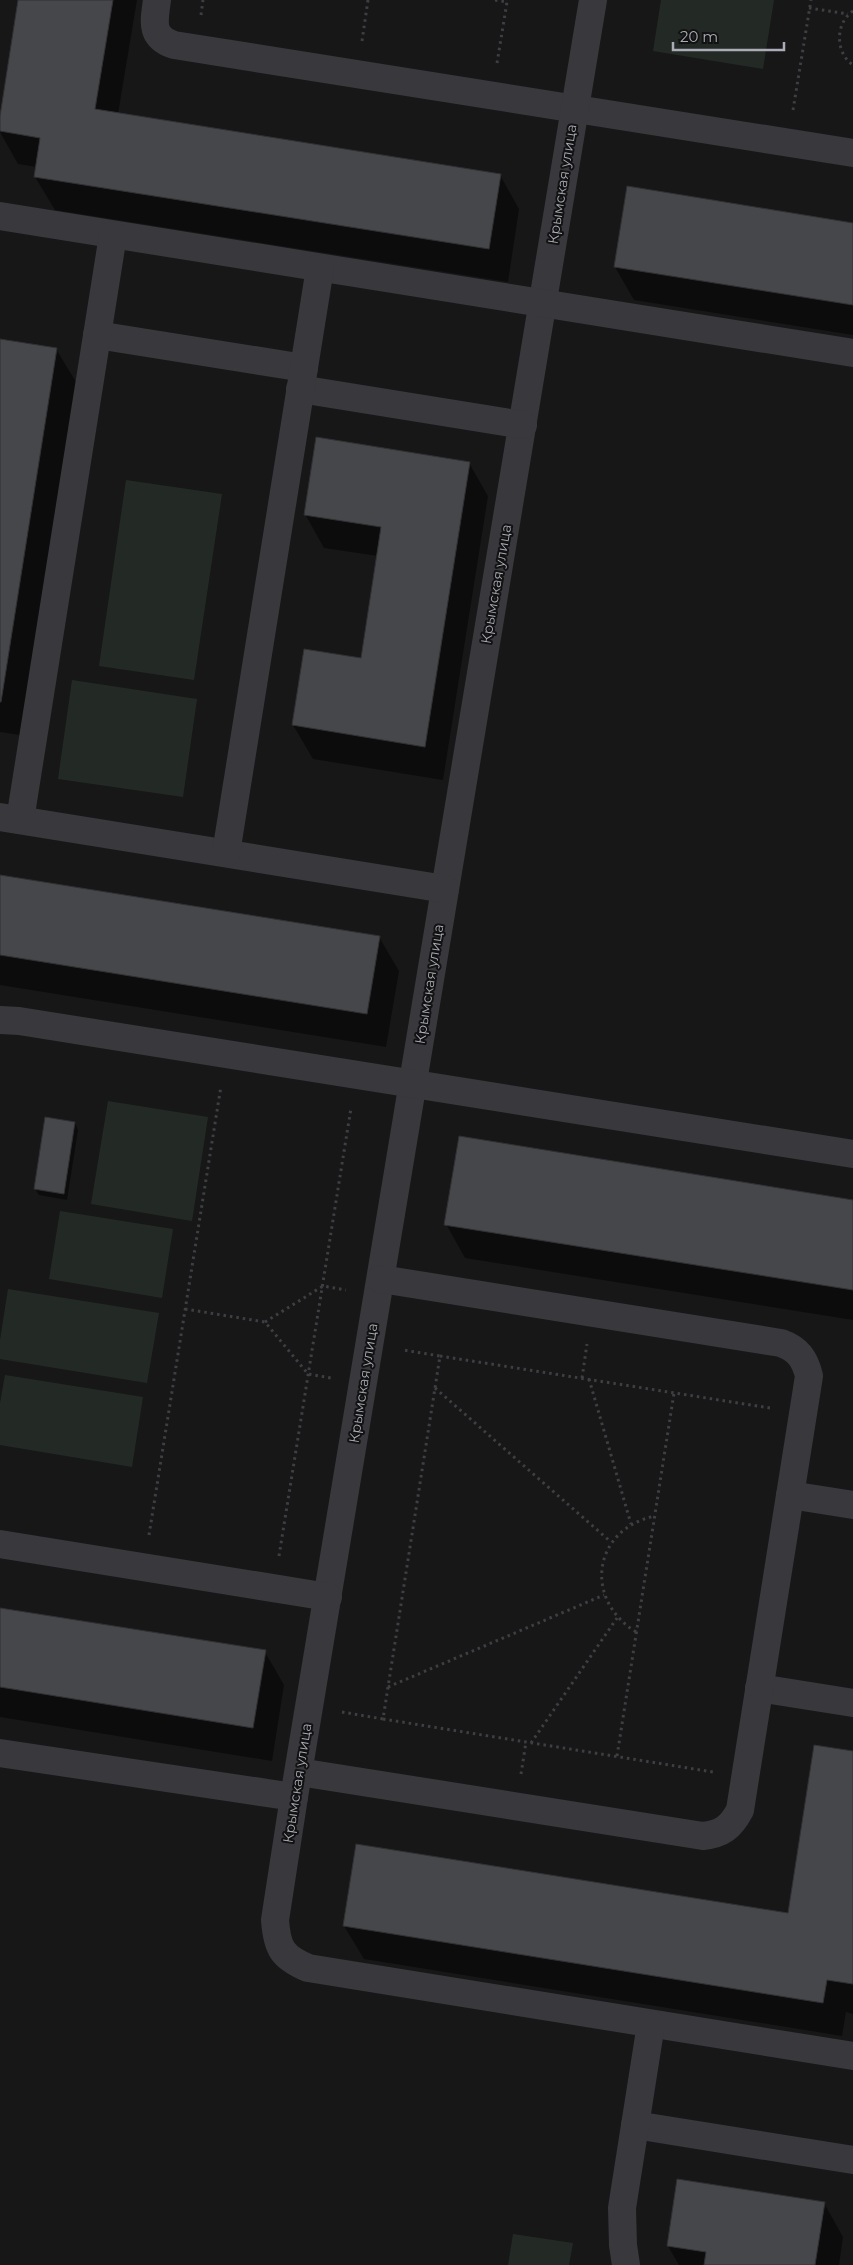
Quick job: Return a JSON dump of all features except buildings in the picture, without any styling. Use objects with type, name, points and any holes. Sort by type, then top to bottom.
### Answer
[{"type":"street","points":[[157,0],[154,29],[158,36],[166,42],[853,154]]},
{"type":"street","name":"Крымская улица","points":[[593,0],[275,1920],[276,1939],[283,1952],[293,1962],[308,1968],[651,2024]]},
{"type":"street","points":[[0,216],[853,353]]},
{"type":"street","points":[[113,234],[97,335],[10,819],[445,889]]},
{"type":"street","points":[[226,853],[320,268]]},
{"type":"street","points":[[97,335],[523,425]]},
{"type":"street","points":[[0,1020],[19,1021],[853,1154]]},
{"type":"street","points":[[0,1753],[297,1784],[703,1836],[715,1835],[725,1830],[733,1822],[740,1810],[809,1376],[806,1364],[800,1354],[791,1347],[781,1343],[379,1287]]},
{"type":"street","points":[[790,1495],[853,1505]]},
{"type":"street","points":[[0,1544],[328,1597]]},
{"type":"street","points":[[759,1688],[853,1703]]},
{"type":"street","points":[[626,2265],[623,2245],[622,2208],[651,2024],[853,2056]]},
{"type":"street","points":[[635,2125],[853,2160]]},
{"type":"path","points":[[357,74],[368,0]]},
{"type":"path","points":[[492,96],[507,1],[495,0]]},
{"type":"path","points":[[788,143],[811,0]]},
{"type":"path","points":[[809,8],[848,14]]},
{"type":"path","points":[[853,11],[848,14],[840,31],[840,48],[853,65]]},
{"type":"path","points":[[144,1567],[226,1054]]},
{"type":"path","points":[[274,1588],[357,1075]]},
{"type":"path","points":[[185,1309],[265,1322],[323,1286],[379,1287]]},
{"type":"path","points":[[265,1322],[308,1374],[363,1383]]},
{"type":"path","points":[[370,1344],[803,1414]]},
{"type":"path","points":[[382,1719],[440,1356]]},
{"type":"path","points":[[588,1379],[631,1524]]},
{"type":"path","points":[[435,1388],[611,1542]]},
{"type":"path","points":[[617,1756],[674,1393]]},
{"type":"path","points":[[636,1632],[617,1618],[604,1595],[602,1568],[611,1542],[631,1524],[655,1516]]},
{"type":"path","points":[[387,1687],[604,1595]]},
{"type":"path","points":[[531,1743],[617,1618]]},
{"type":"path","points":[[309,1707],[745,1777]]},
{"type":"shaded area","points":[[661,0],[774,0],[763,69],[653,51]]},
{"type":"shaded area","points":[[126,480],[222,494],[194,680],[99,666]]},
{"type":"shaded area","points":[[72,680],[197,699],[183,797],[58,779]]},
{"type":"shaded area","points":[[108,1101],[208,1117],[192,1221],[91,1204]]},
{"type":"shaded area","points":[[60,1211],[173,1229],[162,1298],[49,1279]]},
{"type":"shaded area","points":[[8,1289],[159,1313],[147,1383],[0,1359],[0,1340]]},
{"type":"shaded area","points":[[5,1375],[143,1397],[132,1467],[0,1445],[0,1403]]},
{"type":"shaded area","points":[[513,2234],[573,2243],[569,2265],[508,2265]]}]
